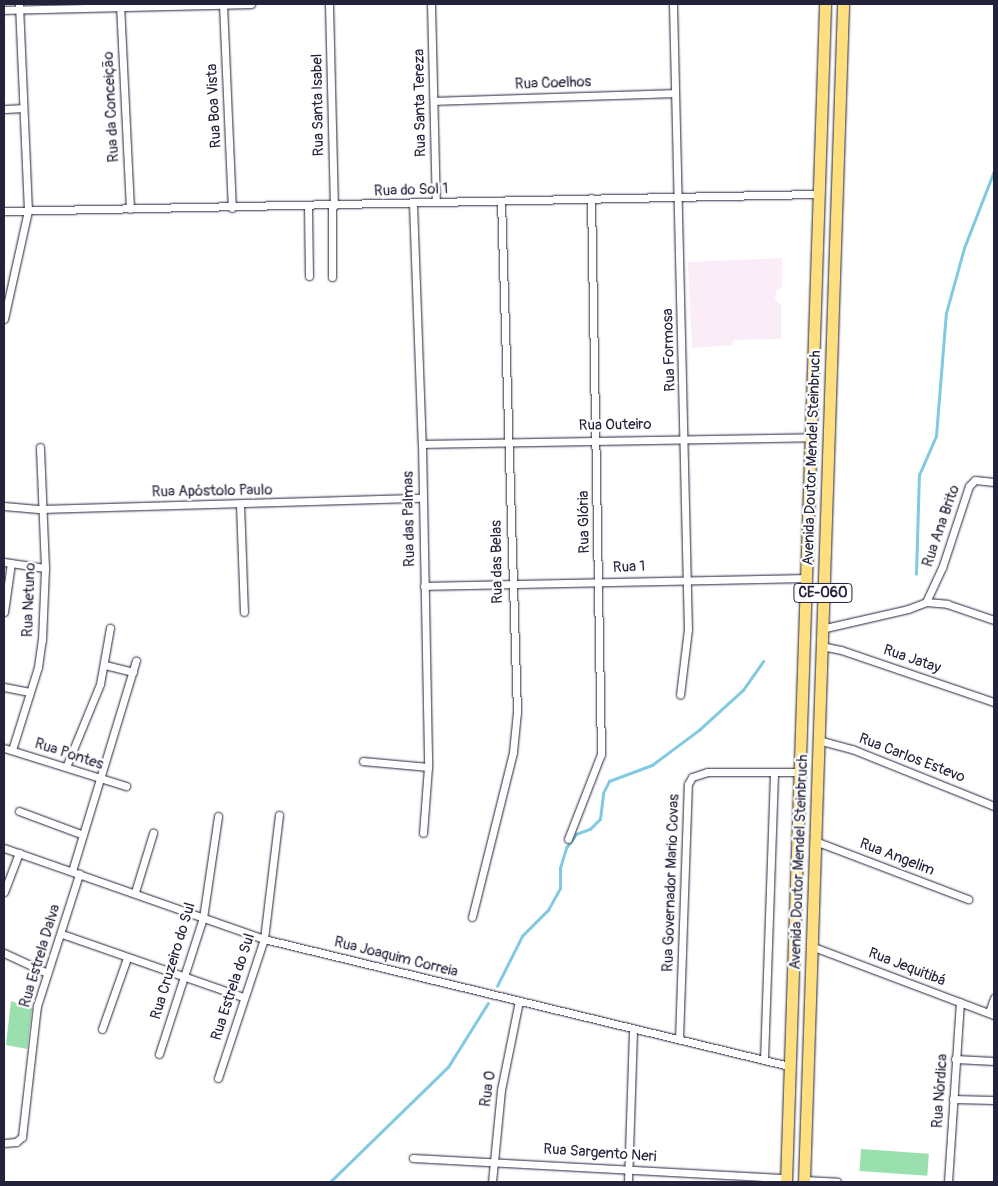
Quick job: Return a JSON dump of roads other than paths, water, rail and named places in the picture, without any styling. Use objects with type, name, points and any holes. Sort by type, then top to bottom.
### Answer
[{"type":"highway","name":"Avenida Doutor Mendel Steinbruch","points":[[786,1180],[825,4]]},
{"type":"highway","name":"Avenida Doutor Mendel Steinbruch","points":[[804,1181],[843,4]]},
{"type":"street","name":"Rua Boa Vista","points":[[223,4],[232,208]]},
{"type":"street","points":[[4,10],[19,7],[251,4]]},
{"type":"street","name":"Rua Santa Isabel","points":[[329,4],[333,206],[332,277]]},
{"type":"street","name":"Rua Santa Tereza","points":[[431,4],[436,202]]},
{"type":"street","name":"Rua Formosa","points":[[673,4],[687,579],[687,649],[680,695]]},
{"type":"street","name":"Rua da Conceição","points":[[120,5],[130,209]]},
{"type":"street","points":[[4,319],[28,211],[21,108],[19,7]]},
{"type":"street","name":"Rua Coelhos","points":[[434,101],[674,93]]},
{"type":"street","points":[[4,109],[21,108]]},
{"type":"street","name":"Rua do Sol 1","points":[[4,212],[818,194]]},
{"type":"street","name":"Rua Glória","points":[[568,839],[601,754],[597,439],[591,198]]},
{"type":"street","name":"Rua das Belas","points":[[472,917],[516,732],[501,201]]},
{"type":"street","name":"Rua das Palmas","points":[[413,204],[422,444],[428,767],[423,833]]},
{"type":"street","points":[[308,206],[309,276]]},
{"type":"street","name":"Rua Outeiro","points":[[422,444],[597,439],[810,437]]},
{"type":"street","name":"Rua Netuno","points":[[8,749],[30,692],[42,640],[45,568],[41,509],[40,447]]},
{"type":"street","name":"Rua Ana Brito","points":[[926,602],[942,568],[968,486],[975,480],[994,482]]},
{"type":"street","name":"Rua Apóstolo Paulo","points":[[4,506],[41,509],[422,498]]},
{"type":"street","points":[[240,504],[244,612]]},
{"type":"street","points":[[4,612],[7,562],[45,568]]},
{"type":"street","name":"Rua 1","points":[[424,586],[805,578]]},
{"type":"street","points":[[821,629],[908,610],[926,602],[947,604],[994,620]]},
{"type":"street","points":[[66,767],[88,720],[105,666],[110,628]]},
{"type":"street","name":"Rua Jatay","points":[[821,646],[842,650],[994,702]]},
{"type":"street","name":"Rua Estrela Dalva","points":[[4,1143],[16,1142],[22,1137],[34,1022],[47,973],[62,934],[76,873],[81,834],[136,660]]},
{"type":"street","points":[[105,666],[133,672]]},
{"type":"street","points":[[4,687],[30,692]]},
{"type":"street","name":"Rua Carlos Estevo","points":[[818,740],[852,749],[994,806]]},
{"type":"street","name":"Rua Pontes","points":[[8,749],[126,786]]},
{"type":"street","points":[[363,761],[428,767]]},
{"type":"street","points":[[764,1060],[774,772]]},
{"type":"street","name":"Rua Governador Mario Covas","points":[[679,1039],[688,784],[698,773],[799,772]]},
{"type":"street","points":[[19,810],[81,834]]},
{"type":"street","name":"Rua Estrela do Sul","points":[[218,1078],[243,997],[264,939],[278,815]]},
{"type":"street","name":"Rua Cruzeiro do Sul","points":[[159,1054],[203,918],[218,816]]},
{"type":"street","points":[[135,892],[153,833]]},
{"type":"street","name":"Rua Angelim","points":[[815,840],[968,899]]},
{"type":"street","name":"Rua Joaquim Correia","points":[[4,848],[135,892],[264,939],[789,1066]]},
{"type":"street","points":[[4,892],[19,853]]},
{"type":"street","points":[[62,934],[243,997]]},
{"type":"street","name":"Rua Jequitibá","points":[[811,946],[991,1014]]},
{"type":"street","points":[[4,953],[47,973]]},
{"type":"street","points":[[102,1028],[127,958]]},
{"type":"street","points":[[991,1014],[994,998]]},
{"type":"street","name":"Rua O","points":[[492,1182],[501,1090],[519,1001]]},
{"type":"street","name":"Rua Nórdica","points":[[948,1182],[960,1002]]},
{"type":"street","points":[[628,1182],[633,1029]]},
{"type":"street","points":[[955,1059],[994,1061]]},
{"type":"street","points":[[953,1099],[994,1100]]},
{"type":"street","name":"Rua Sargento Neri","points":[[413,1158],[493,1160],[786,1180]]},
{"type":"street","points":[[804,1181],[838,1182]]},
{"type":"waterway","points":[[916,574],[919,475],[936,436],[946,313],[964,248],[994,171]]},
{"type":"waterway","points":[[497,986],[522,936],[548,910],[560,888],[560,868],[566,848],[576,834],[590,829],[600,819],[603,793],[609,781],[652,765],[699,730],[743,690],[763,661]]},
{"type":"waterway","points":[[330,1182],[448,1067],[488,1003]]}]
